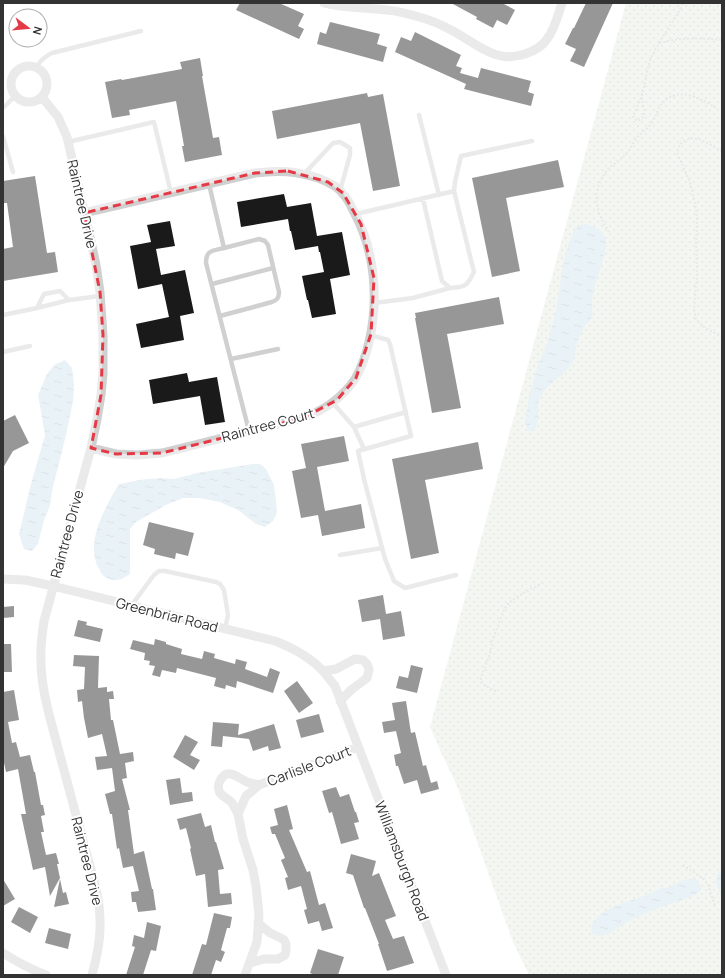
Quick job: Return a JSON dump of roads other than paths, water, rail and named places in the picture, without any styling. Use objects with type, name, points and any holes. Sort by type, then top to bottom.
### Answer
[{"type":"street","points":[[324,3],[350,8],[387,10],[424,18],[452,30],[489,53],[512,57],[534,51],[548,39],[553,30],[562,3]]},
{"type":"street","points":[[30,65],[36,67],[41,70],[47,80],[45,92],[42,97],[32,102],[21,100],[16,96],[11,85],[14,73],[24,66],[30,65]]},
{"type":"street","name":"Raintree Drive","points":[[42,97],[58,117],[67,137],[96,265],[103,335],[103,374],[98,413],[91,448],[52,586],[41,640],[44,695],[99,903],[100,941],[92,975]]},
{"type":"street","name":"Raintree Court","points":[[84,213],[255,173],[271,171],[304,174],[328,182],[343,193],[361,224],[371,260],[374,278],[373,315],[370,335],[362,365],[356,378],[347,390],[337,400],[317,413],[249,432],[162,453],[138,455],[116,454],[91,448]]},
{"type":"street","name":"Greenbriar Road","points":[[3,579],[25,580],[52,586],[275,641],[288,646],[311,660],[323,671],[334,686],[358,747]]},
{"type":"street","points":[[323,671],[336,669],[355,659],[363,660],[368,666],[369,670],[367,678],[351,690],[340,701]]},
{"type":"street","name":"Carlisle Court","points":[[238,814],[246,796],[259,785],[358,747]]},
{"type":"street","name":"Williamsburgh Road","points":[[358,747],[446,975]]},
{"type":"street","name":"Carlisle Court","points":[[246,975],[257,942],[259,915],[256,886],[253,870],[243,839],[238,814],[232,802],[221,794],[219,790],[219,782],[224,776],[232,774],[246,782],[259,785]]},
{"type":"street","points":[[250,963],[264,959],[278,959],[285,955],[286,951],[286,944],[284,940],[270,933],[258,923]]},
{"type":"street","points":[[3,953],[46,975]]},
{"type":"lane","points":[[36,67],[46,56],[52,53],[141,31]]},
{"type":"lane","points":[[3,108],[16,96]]},
{"type":"lane","points":[[419,115],[440,195]]},
{"type":"lane","points":[[68,142],[154,122],[172,193]]},
{"type":"lane","points":[[3,136],[14,172]]},
{"type":"lane","points":[[374,303],[413,298],[450,288],[462,287],[470,282],[474,272],[454,191],[461,156],[532,141]]},
{"type":"lane","points":[[304,174],[333,143],[340,142],[350,148],[350,155],[340,191]]},
{"type":"lane","points":[[209,184],[224,248]]},
{"type":"lane","points":[[356,214],[454,191]]},
{"type":"lane","points":[[423,199],[442,281],[450,288]]},
{"type":"lane","points":[[220,316],[272,302],[279,296],[268,245],[265,240],[262,239],[224,248],[211,252],[206,257],[206,263],[249,432]]},
{"type":"lane","points":[[212,284],[273,268]]},
{"type":"lane","points":[[37,308],[44,294],[60,291],[69,300]]},
{"type":"lane","points":[[3,315],[69,300],[100,296]]},
{"type":"lane","points":[[370,335],[388,340],[390,344],[411,436],[358,451],[385,559],[394,581],[405,588],[456,576]]},
{"type":"lane","points":[[3,352],[30,346]]},
{"type":"lane","points":[[231,359],[278,349]]},
{"type":"lane","points":[[333,403],[354,427],[364,449]]},
{"type":"lane","points":[[354,427],[406,412]]},
{"type":"lane","points":[[340,555],[382,548]]},
{"type":"lane","points":[[131,606],[158,571],[165,571],[216,582],[220,584],[224,590],[228,615],[225,629]]},
{"type":"water","points":[[580,225],[592,225],[600,230],[604,234],[606,242],[604,256],[593,294],[593,316],[585,325],[579,338],[571,365],[547,388],[540,398],[537,425],[531,432],[526,428],[525,421],[529,397],[538,365],[548,341],[556,311],[564,260],[574,230]]},
{"type":"water","points":[[65,360],[72,368],[74,385],[73,401],[52,491],[50,506],[44,520],[38,544],[32,551],[24,549],[19,534],[45,435],[38,395],[47,374],[54,365]]},
{"type":"water","points":[[260,464],[266,469],[274,485],[277,512],[273,521],[265,527],[256,524],[238,510],[220,502],[199,498],[183,498],[166,505],[136,522],[130,529],[130,574],[121,579],[115,580],[109,579],[103,575],[98,567],[94,546],[103,513],[119,484],[146,479],[174,479],[197,473]]},
{"type":"water","points":[[722,868],[722,895],[718,888],[716,878],[717,874]]},
{"type":"water","points":[[689,879],[695,879],[699,882],[701,890],[698,893],[684,900],[661,907],[629,921],[603,936],[593,934],[591,929],[593,922],[601,914],[617,905]]}]
